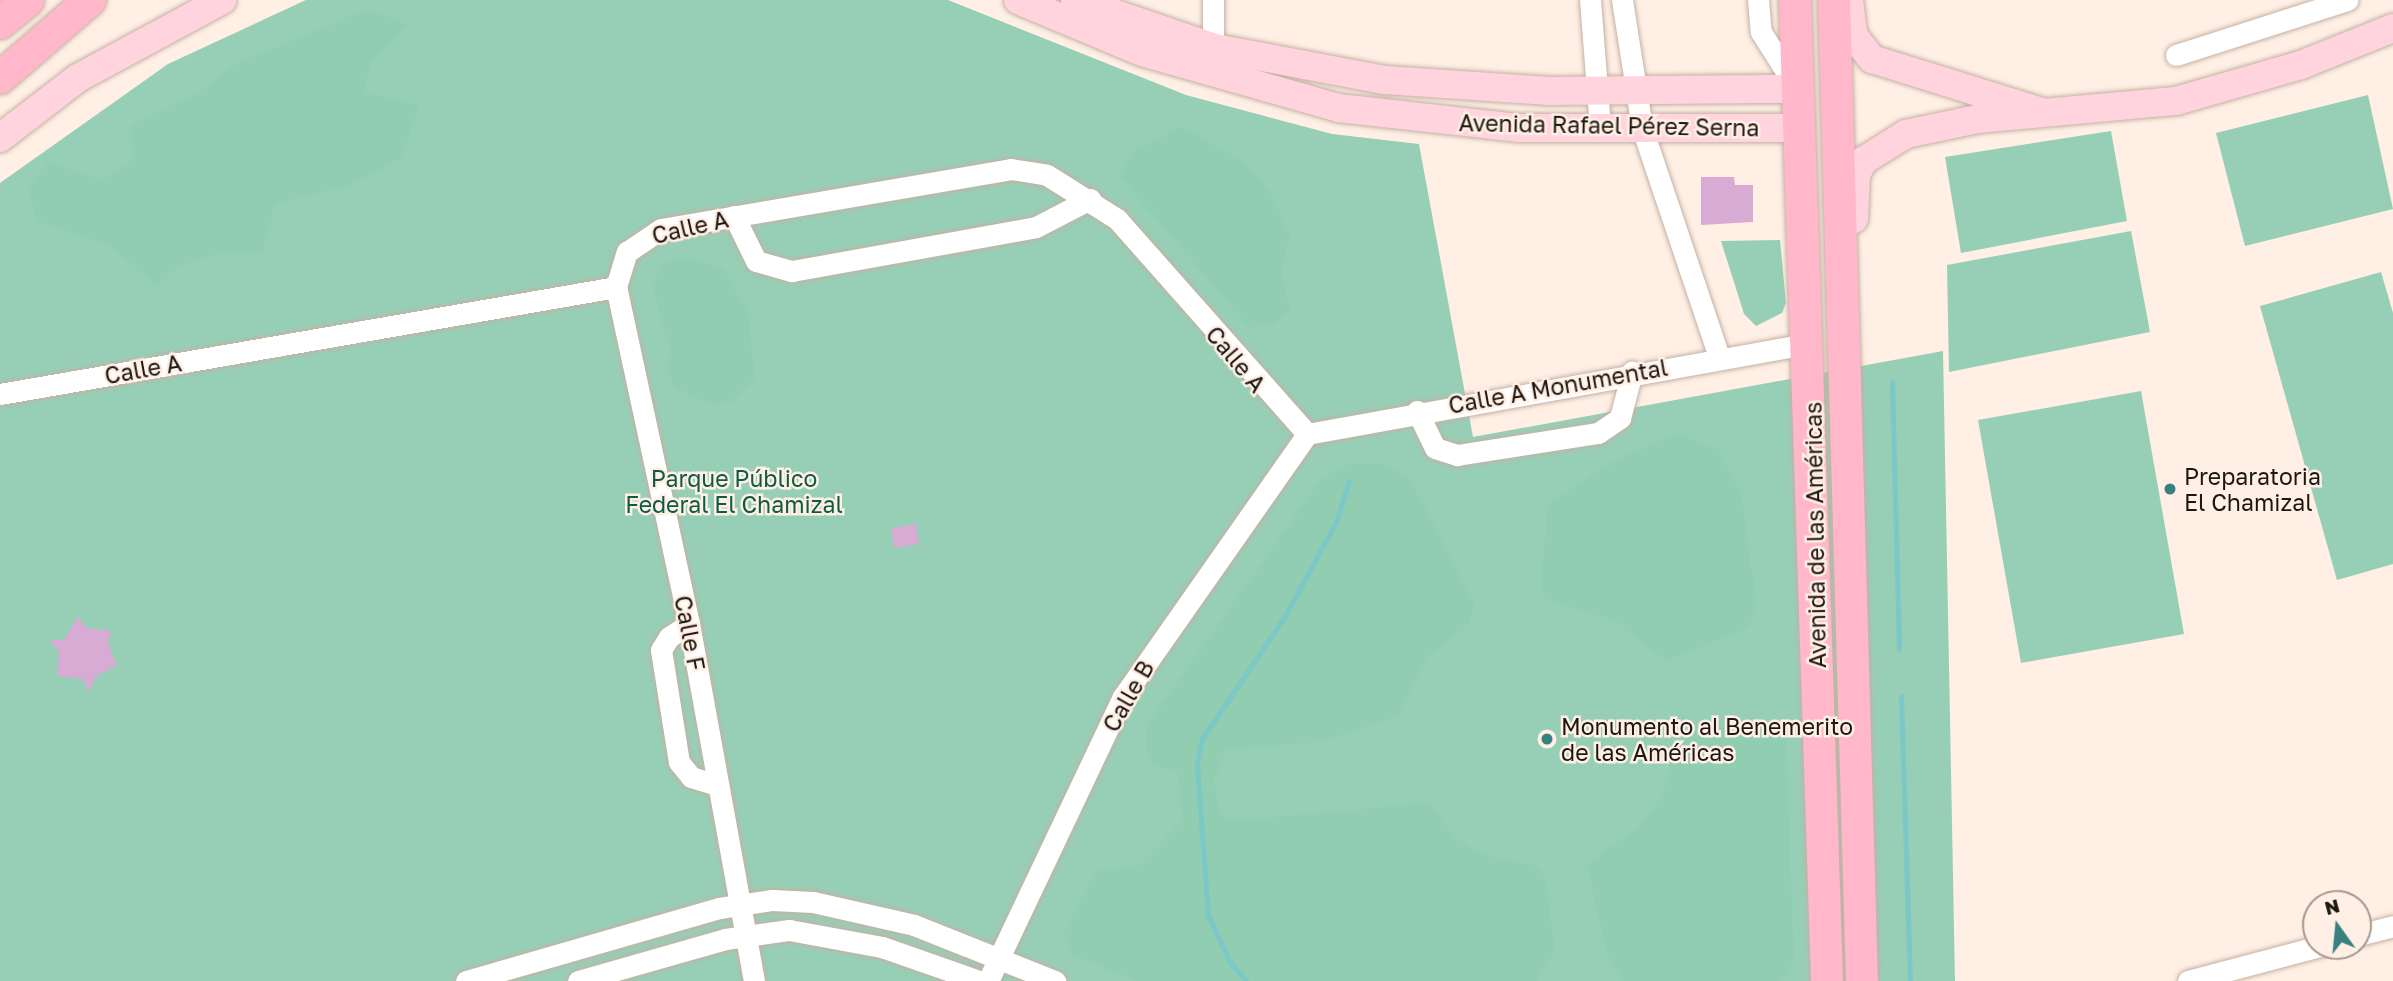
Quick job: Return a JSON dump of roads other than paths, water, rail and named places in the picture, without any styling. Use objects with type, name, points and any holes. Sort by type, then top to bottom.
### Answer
[{"type":"highway","points":[[0,23],[28,0]]},
{"type":"highway","points":[[0,78],[90,0]]},
{"type":"highway","name":"Avenida de las Américas","points":[[1795,0],[1797,89],[1811,343],[1827,981]]},
{"type":"highway","name":"Avenida de las Américas","points":[[1834,0],[1846,340],[1862,981]]},
{"type":"highway","points":[[1811,343],[1825,348],[1833,365],[1836,467],[1851,552]]},
{"type":"main road","points":[[0,138],[78,78],[222,0]]},
{"type":"main road","name":"Avenida Rafael Pérez Serna","points":[[1018,0],[1212,61],[1352,110],[1470,124],[1600,128],[1799,128]]},
{"type":"main road","name":"Avenida Rafael Pérez Serna","points":[[1075,0],[1212,61],[1385,80],[1602,89],[1797,89]]},
{"type":"main road","points":[[1849,0],[1853,35],[1872,59],[2048,114]]},
{"type":"main road","points":[[1846,340],[1856,314],[1855,182],[1871,152],[1941,125],[2176,101],[2241,85],[2393,28]]},
{"type":"street","points":[[1212,61],[1213,0]]},
{"type":"street","points":[[1590,0],[1602,89],[1600,128]]},
{"type":"street","points":[[1622,0],[1642,128],[1719,357]]},
{"type":"street","points":[[1758,0],[1761,32],[1797,89]]},
{"type":"street","points":[[2176,55],[2347,0]]},
{"type":"street","name":"Calle A","points":[[0,394],[617,287],[627,252],[641,238],[734,216],[1011,169],[1047,174],[1090,199],[1117,219],[1307,434]]},
{"type":"street","points":[[734,216],[756,261],[792,271],[1036,227],[1090,199]]},
{"type":"street","name":"Calle F","points":[[617,287],[690,624],[754,981]]},
{"type":"street","name":"Calle A Monumental","points":[[1307,434],[1632,372],[1811,343]]},
{"type":"street","points":[[1417,411],[1435,447],[1457,455],[1598,433],[1620,418],[1632,372]]},
{"type":"street","name":"Calle B","points":[[988,981],[1122,697],[1307,434]]},
{"type":"street","points":[[690,624],[669,636],[661,650],[679,762],[691,777],[718,785]]},
{"type":"street","points":[[466,981],[741,905],[799,901],[860,911],[1001,956],[1055,981]]},
{"type":"street","points":[[2372,931],[2393,926]]},
{"type":"street","points":[[578,981],[746,935],[823,934],[979,981]]},
{"type":"street","points":[[2188,981],[2302,951]]},
{"type":"waterway","points":[[1892,382],[1899,649]]},
{"type":"waterway","points":[[1246,981],[1229,961],[1208,915],[1197,764],[1202,739],[1285,616],[1336,522],[1349,481]]},
{"type":"waterway","points":[[1901,696],[1910,981]]},
{"type":"place","name":"Preparatoria El Chamizal","points":[[2170,489]]},
{"type":"place","name":"Monumento al Benemerito de las Américas","points":[[1547,739]]},
{"type":"park label","name":"Parque Público Federal El Chamizal","points":[[734,491]]}]
